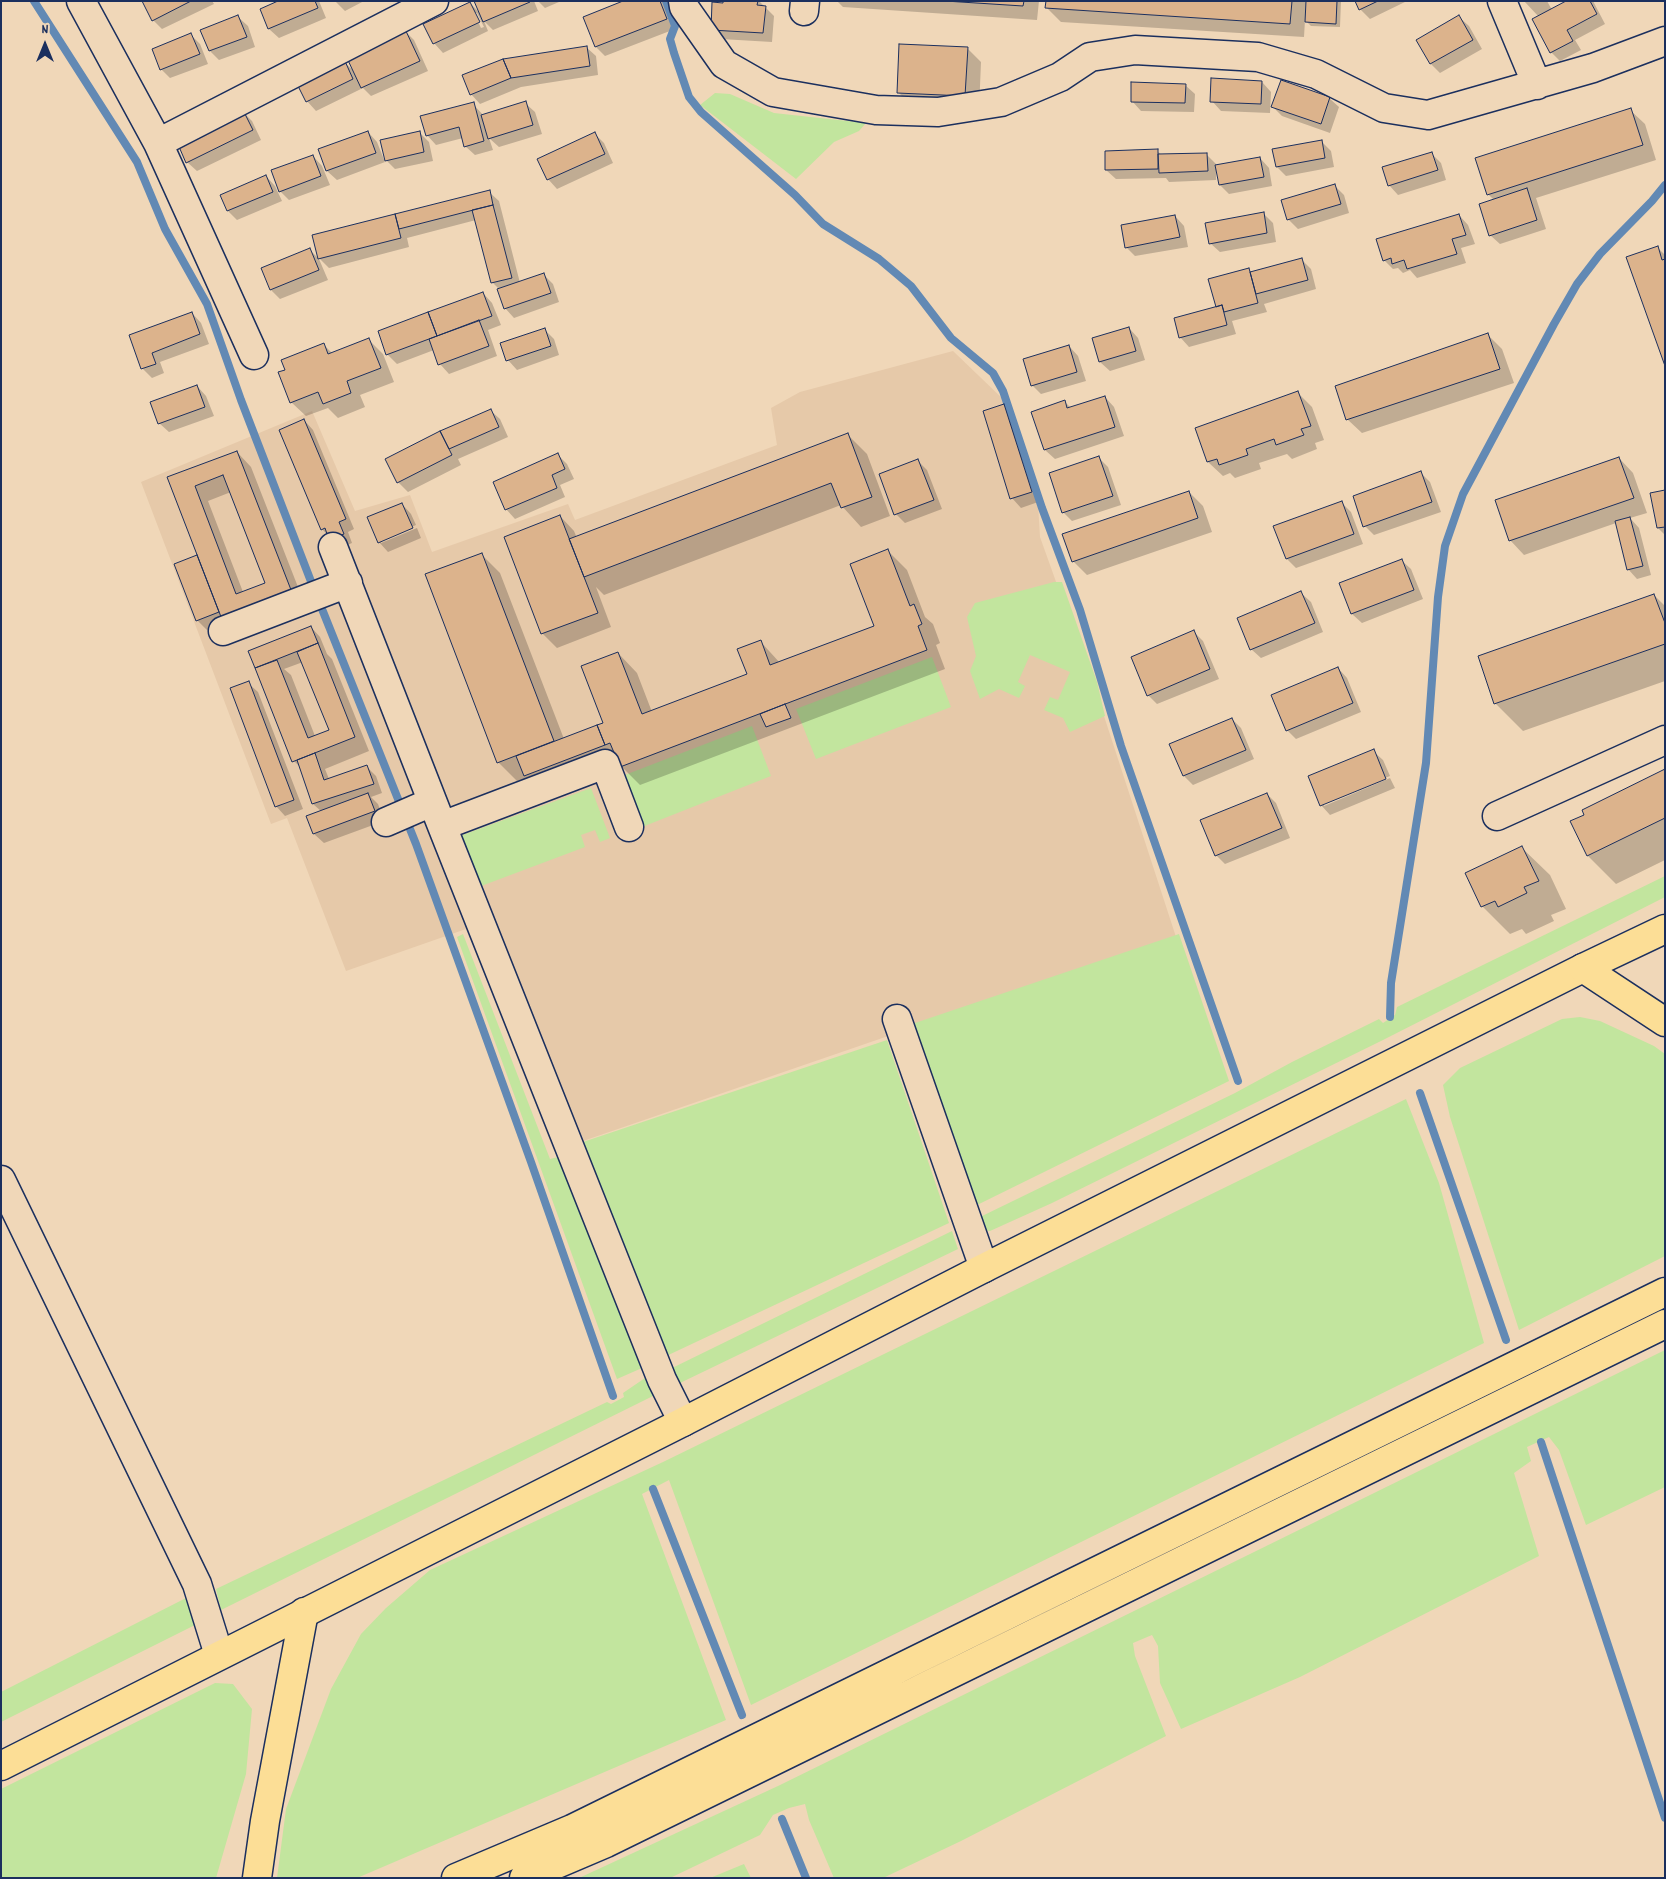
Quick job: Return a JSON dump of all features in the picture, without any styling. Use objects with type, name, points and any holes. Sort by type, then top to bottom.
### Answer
[{"type":"main road","points":[[1,1766],[984,1268],[1583,968],[1665,929]]},
{"type":"main road","points":[[1583,968],[1665,1022]]},
{"type":"main road","points":[[456,1878],[572,1830],[1665,1292]]},
{"type":"main road","points":[[524,1878],[632,1830],[1665,1324]]},
{"type":"main road","points":[[257,1878],[265,1821],[304,1612]]},
{"type":"street","points":[[81,1],[158,143],[254,355]]},
{"type":"street","points":[[158,143],[434,1]]},
{"type":"street","points":[[683,1],[684,7],[724,64],[773,92],[876,110],[938,112],[1001,102],[1060,77],[1090,57],[1135,50],[1258,57],[1316,74],[1384,108],[1428,115],[1593,68],[1665,41]]},
{"type":"street","points":[[1502,1],[1537,85]]},
{"type":"street","points":[[333,547],[340,586],[413,815],[662,1380],[683,1422]]},
{"type":"street","points":[[224,631],[340,586]]},
{"type":"street","points":[[1497,816],[1665,740]]},
{"type":"street","points":[[413,815],[605,764],[629,827]]},
{"type":"street","points":[[897,1019],[984,1268]]},
{"type":"street","points":[[1,1180],[197,1584],[219,1655]]},
{"type":"shaded area","points":[[953,351],[1004,400],[1038,504],[1040,537],[1103,713],[1176,937],[554,1151],[466,929],[346,971],[287,818],[271,824],[141,482],[312,411],[355,511],[410,495],[432,552],[568,504],[575,520],[777,445],[771,408],[800,392]]},
{"type":"green space","points":[[715,93],[730,94],[774,113],[866,123],[859,131],[834,142],[796,179],[700,105]]},
{"type":"green space","points":[[1054,582],[1062,582],[1097,682],[1105,716],[1070,732],[1063,718],[1044,710],[1050,697],[1058,700],[1070,672],[1030,655],[1018,682],[1025,686],[1019,698],[999,689],[980,699],[970,671],[976,656],[967,617],[975,603]]},
{"type":"green space","points":[[932,657],[951,707],[816,759],[796,709]]},
{"type":"green space","points":[[752,726],[771,776],[637,829],[617,778]]},
{"type":"green space","points":[[591,788],[610,838],[600,842],[595,830],[581,835],[585,847],[476,888],[457,837]]},
{"type":"green space","points":[[1665,876],[1665,897],[1383,1040],[1052,1203],[990,1231],[983,1230],[978,1218],[1235,1093],[1292,1062],[1379,1019],[1383,1023],[1395,1015],[1397,1007]]},
{"type":"green space","points":[[463,934],[550,1159],[558,1157],[642,1368],[617,1379],[457,937]]},
{"type":"green space","points":[[1179,934],[1229,1081],[975,1206],[912,1024]]},
{"type":"green space","points":[[1580,1017],[1600,1021],[1654,1046],[1665,1054],[1665,1256],[1519,1330],[1450,1117],[1443,1085],[1460,1068],[1562,1019]]},
{"type":"green space","points":[[887,1040],[949,1223],[662,1358],[577,1144]]},
{"type":"green space","points":[[1406,1099],[1439,1183],[1484,1343],[751,1705],[669,1480],[642,1494],[726,1720],[357,1878],[277,1878],[286,1809],[331,1689],[361,1634],[386,1608],[430,1570],[663,1462]]},
{"type":"green space","points":[[952,1231],[958,1249],[680,1383],[670,1380],[666,1371]]},
{"type":"green space","points":[[1665,1350],[1665,1487],[1586,1525],[1559,1450],[1549,1437],[1527,1447],[1531,1461],[1514,1473],[1539,1556],[1300,1677],[1181,1729],[1160,1683],[1158,1646],[1152,1635],[1133,1643],[1135,1656],[1166,1736],[961,1841],[883,1878],[834,1878],[809,1820],[805,1804],[773,1815],[760,1835],[670,1878],[579,1878],[778,1786]]},
{"type":"green space","points":[[645,1378],[653,1396],[221,1610],[216,1589],[607,1402],[611,1404],[624,1397],[623,1393]]},
{"type":"green space","points":[[186,1598],[195,1625],[1,1722],[1,1692]]},
{"type":"green space","points":[[215,1683],[233,1684],[252,1709],[246,1774],[216,1878],[1,1878],[1,1789]]},
{"type":"green space","points":[[744,1864],[751,1878],[710,1878]]},
{"type":"building","points":[[142,1],[191,1],[152,21]]},
{"type":"building","points":[[278,1],[315,1],[318,8],[268,29],[260,9]]},
{"type":"building","points":[[474,1],[529,1],[530,2],[483,22]]},
{"type":"building","points":[[623,1],[660,1],[667,19],[595,47],[583,17]]},
{"type":"building","points":[[723,1],[758,1],[757,5],[766,6],[763,33],[711,30],[712,2],[723,3]]},
{"type":"building","points":[[945,1],[1024,1],[1023,6]]},
{"type":"building","points":[[1046,1],[1292,1],[1290,24],[1045,8]]},
{"type":"building","points":[[1306,1],[1337,1],[1336,24],[1305,22]]},
{"type":"building","points":[[1355,1],[1378,1],[1359,10]]},
{"type":"building","points":[[1566,1],[1590,1],[1597,14],[1567,30],[1573,41],[1550,53],[1532,19]]},
{"type":"building","points":[[470,2],[480,22],[433,44],[423,24]]},
{"type":"building","points":[[238,15],[247,37],[209,51],[200,30]]},
{"type":"building","points":[[1459,15],[1473,40],[1430,64],[1416,40]]},
{"type":"building","points":[[405,29],[420,61],[361,88],[346,56]]},
{"type":"building","points":[[191,33],[200,54],[160,70],[152,49]]},
{"type":"building","points":[[899,44],[968,47],[965,96],[897,93]]},
{"type":"building","points":[[587,46],[590,66],[511,78],[503,59]]},
{"type":"building","points":[[344,59],[353,79],[306,102],[296,82]]},
{"type":"building","points":[[503,59],[511,78],[470,95],[462,75]]},
{"type":"building","points":[[1211,78],[1262,81],[1261,104],[1210,102]]},
{"type":"building","points":[[1281,80],[1330,97],[1321,124],[1271,107]]},
{"type":"building","points":[[1131,82],[1186,84],[1185,103],[1131,102]]},
{"type":"building","points":[[526,101],[533,125],[488,139],[481,115]]},
{"type":"building","points":[[474,102],[484,141],[464,147],[459,127],[426,136],[420,116]]},
{"type":"building","points":[[1631,108],[1643,145],[1487,195],[1475,158]]},
{"type":"building","points":[[243,110],[253,130],[186,163],[177,142]]},
{"type":"building","points":[[368,131],[376,153],[326,171],[318,149]]},
{"type":"building","points":[[420,131],[424,152],[385,161],[380,140]]},
{"type":"building","points":[[595,132],[605,154],[547,180],[537,159]]},
{"type":"building","points":[[1322,140],[1325,158],[1276,167],[1272,149]]},
{"type":"building","points":[[1158,149],[1158,169],[1105,170],[1105,151]]},
{"type":"building","points":[[1432,152],[1438,170],[1388,186],[1382,167]]},
{"type":"building","points":[[1207,153],[1208,171],[1159,173],[1158,154]]},
{"type":"building","points":[[313,155],[321,176],[279,192],[271,170]]},
{"type":"building","points":[[1260,157],[1264,177],[1219,185],[1215,165]]},
{"type":"building","points":[[266,175],[273,192],[227,211],[220,195]]},
{"type":"building","points":[[1335,184],[1341,204],[1287,220],[1281,200]]},
{"type":"building","points":[[1527,188],[1537,220],[1489,236],[1479,204]]},
{"type":"building","points":[[490,190],[493,205],[399,229],[395,214]]},
{"type":"building","points":[[493,205],[512,278],[491,283],[472,210]]},
{"type":"building","points":[[1264,212],[1267,233],[1209,244],[1205,223]]},
{"type":"building","points":[[395,214],[401,238],[318,259],[312,235]]},
{"type":"building","points":[[1459,214],[1466,235],[1452,239],[1457,254],[1407,269],[1404,260],[1392,264],[1391,258],[1383,261],[1376,239]]},
{"type":"building","points":[[1175,215],[1180,237],[1125,248],[1121,225]]},
{"type":"building","points":[[1658,246],[1662,260],[1665,259],[1665,366],[1626,257]]},
{"type":"building","points":[[310,248],[319,270],[270,290],[261,268]]},
{"type":"building","points":[[1302,258],[1308,280],[1256,294],[1250,272]]},
{"type":"building","points":[[1249,268],[1258,303],[1224,312],[1222,305],[1216,307],[1208,279]]},
{"type":"building","points":[[544,273],[551,293],[504,309],[497,289]]},
{"type":"building","points":[[483,292],[492,316],[437,336],[428,312]]},
{"type":"building","points":[[1222,305],[1227,325],[1179,338],[1174,318]]},
{"type":"building","points":[[192,312],[200,334],[152,353],[156,364],[141,369],[129,335]]},
{"type":"building","points":[[428,312],[437,336],[386,355],[378,331]]},
{"type":"building","points":[[479,320],[489,346],[438,365],[429,339]]},
{"type":"building","points":[[1129,327],[1136,351],[1099,362],[1092,338]]},
{"type":"building","points":[[545,328],[551,346],[506,361],[500,343]]},
{"type":"building","points":[[1488,333],[1500,369],[1346,420],[1335,386]]},
{"type":"building","points":[[369,338],[381,368],[347,381],[351,393],[323,404],[318,392],[290,403],[278,372],[285,370],[281,360],[324,343],[328,354]]},
{"type":"building","points":[[1069,345],[1077,372],[1031,386],[1023,359]]},
{"type":"building","points":[[197,385],[205,407],[158,424],[150,402]]},
{"type":"building","points":[[1298,391],[1311,426],[1301,429],[1304,435],[1276,445],[1274,439],[1246,449],[1248,455],[1219,465],[1217,459],[1207,462],[1195,428]]},
{"type":"building","points":[[1105,396],[1115,427],[1044,450],[1031,412],[1065,400],[1067,408]]},
{"type":"building","points":[[1004,404],[1032,492],[1010,499],[983,411]]},
{"type":"building","points":[[491,409],[499,427],[449,449],[440,431]]},
{"type":"building","points":[[304,419],[346,519],[339,522],[344,534],[329,540],[325,528],[321,530],[279,430]]},
{"type":"building","points":[[440,431],[452,455],[397,483],[385,459]]},
{"type":"building","points":[[848,433],[872,497],[841,508],[831,483],[584,577],[569,539]]},
{"type":"building","points":[[237,451],[293,595],[223,622],[167,477]],"holes":[[[223,475],[265,583],[236,594],[195,486]]]},
{"type":"building","points":[[558,453],[565,469],[552,475],[557,488],[505,510],[493,482]]},
{"type":"building","points":[[1099,456],[1113,496],[1062,513],[1049,473]]},
{"type":"building","points":[[1619,457],[1634,498],[1509,541],[1495,500]]},
{"type":"building","points":[[918,459],[934,500],[894,515],[879,474]]},
{"type":"building","points":[[1421,471],[1432,502],[1363,527],[1353,496]]},
{"type":"building","points":[[1665,490],[1665,527],[1657,528],[1650,493]]},
{"type":"building","points":[[1189,491],[1198,518],[1072,562],[1062,534]]},
{"type":"building","points":[[1342,501],[1354,534],[1286,559],[1273,526]]},
{"type":"building","points":[[402,503],[413,528],[378,543],[367,517]]},
{"type":"building","points":[[560,515],[598,613],[541,634],[504,537]]},
{"type":"building","points":[[1630,517],[1643,566],[1627,570],[1615,521]]},
{"type":"building","points":[[888,549],[910,606],[914,604],[922,624],[918,626],[927,650],[620,767],[610,743],[605,745],[597,725],[603,723],[581,666],[618,652],[642,714],[747,674],[737,649],[761,640],[770,665],[874,626],[850,564]]},
{"type":"building","points":[[482,553],[554,741],[497,763],[425,574]]},
{"type":"building","points":[[197,555],[219,612],[196,621],[174,564]]},
{"type":"building","points":[[1402,559],[1414,590],[1351,614],[1339,583]]},
{"type":"building","points":[[1301,591],[1315,623],[1250,650],[1237,618]]},
{"type":"building","points":[[1654,594],[1665,623],[1665,644],[1494,704],[1478,656]]},
{"type":"building","points":[[311,626],[318,643],[255,668],[248,651]]},
{"type":"building","points":[[1194,630],[1210,669],[1147,696],[1131,657]]},
{"type":"building","points":[[318,643],[355,737],[292,762],[255,668],[277,660],[308,738],[329,730],[297,652]]},
{"type":"building","points":[[1338,667],[1353,703],[1286,731],[1271,695]]},
{"type":"building","points":[[249,681],[294,800],[275,807],[230,688]]},
{"type":"building","points":[[785,704],[791,718],[766,727],[760,714]]},
{"type":"building","points":[[1232,718],[1246,750],[1183,776],[1169,744]]},
{"type":"building","points":[[597,725],[605,745],[524,776],[516,756]]},
{"type":"building","points":[[1374,749],[1386,779],[1320,806],[1308,776]]},
{"type":"building","points":[[315,753],[324,780],[367,765],[374,784],[312,804],[297,760]]},
{"type":"building","points":[[1665,769],[1665,818],[1587,856],[1570,821],[1584,815],[1582,810]]},
{"type":"building","points":[[368,793],[375,811],[313,834],[306,816]]},
{"type":"building","points":[[1267,793],[1282,828],[1215,856],[1200,820]]},
{"type":"building","points":[[1522,846],[1539,881],[1524,887],[1527,893],[1498,907],[1495,901],[1481,907],[1465,873]]},
{"type":"waterway","points":[[34,1],[137,162],[165,229],[207,304],[241,400],[312,584],[416,844],[613,1396]]},
{"type":"waterway","points":[[666,1],[675,26],[670,39],[674,53],[689,97],[701,112],[795,195],[823,224],[879,259],[911,286],[951,338],[993,373],[1003,391],[1042,508],[1080,610],[1121,746],[1238,1081]]},
{"type":"waterway","points":[[1390,1017],[1391,983],[1426,763],[1438,597],[1445,546],[1463,494],[1577,284],[1600,254],[1652,201],[1665,185]]},
{"type":"waterway","points":[[1420,1093],[1506,1340]]},
{"type":"waterway","points":[[1541,1442],[1665,1818]]},
{"type":"waterway","points":[[653,1489],[742,1715]]},
{"type":"waterway","points":[[782,1819],[806,1878]]}]
